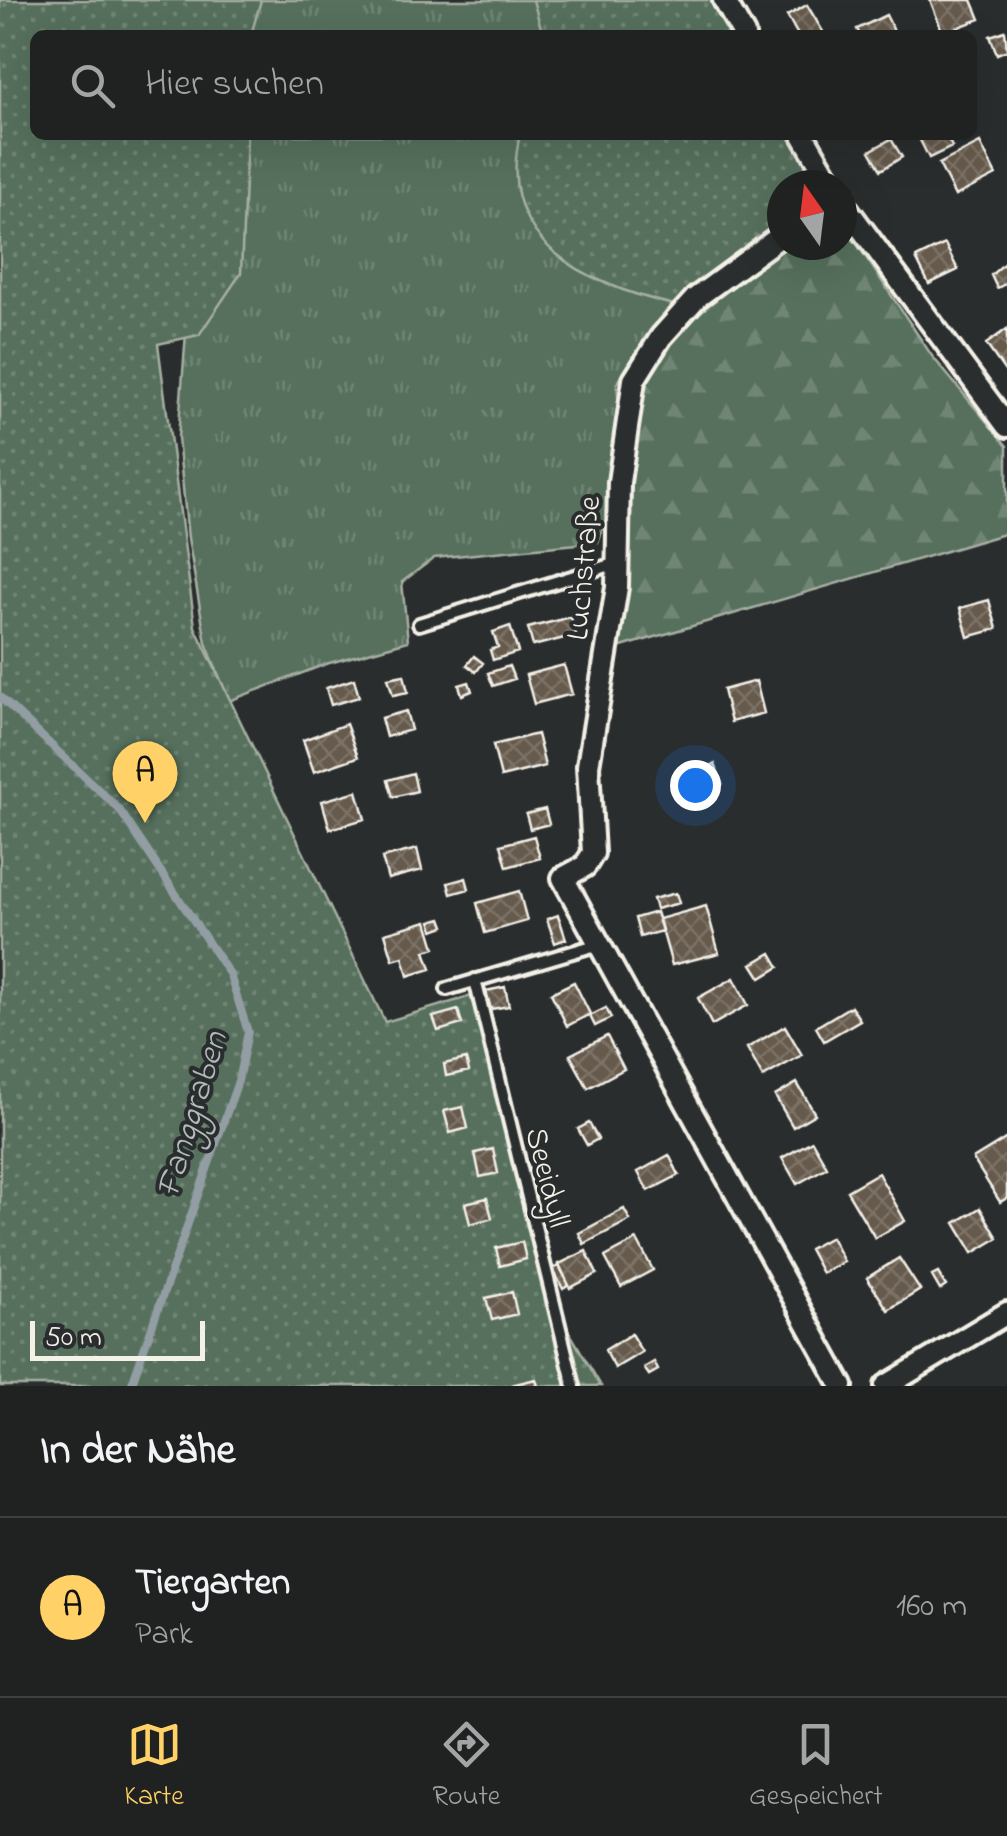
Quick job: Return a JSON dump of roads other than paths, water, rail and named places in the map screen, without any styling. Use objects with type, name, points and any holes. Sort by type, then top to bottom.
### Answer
[{"type":"street","points":[[724,0],[741,30]]},
{"type":"street","points":[[806,140],[823,170]]},
{"type":"street","points":[[857,222],[1007,426]]},
{"type":"street","name":"Luchstraße","points":[[767,247],[696,298],[661,337],[634,380],[620,482],[617,563],[588,766],[593,853],[585,866],[563,878],[596,945],[842,1386]]},
{"type":"street","points":[[886,1386],[1007,1313]]},
{"type":"lane","points":[[419,624],[617,563]]},
{"type":"lane","points":[[447,989],[596,945]]},
{"type":"lane","name":"Seeidyll","points":[[475,980],[574,1386]]},
{"type":"waterway","name":"Fanggraben","points":[[0,697],[119,809],[230,975],[248,1032],[238,1081],[131,1386]]},
{"type":"place","name":"Tiergarten","points":[[145,823]]}]
